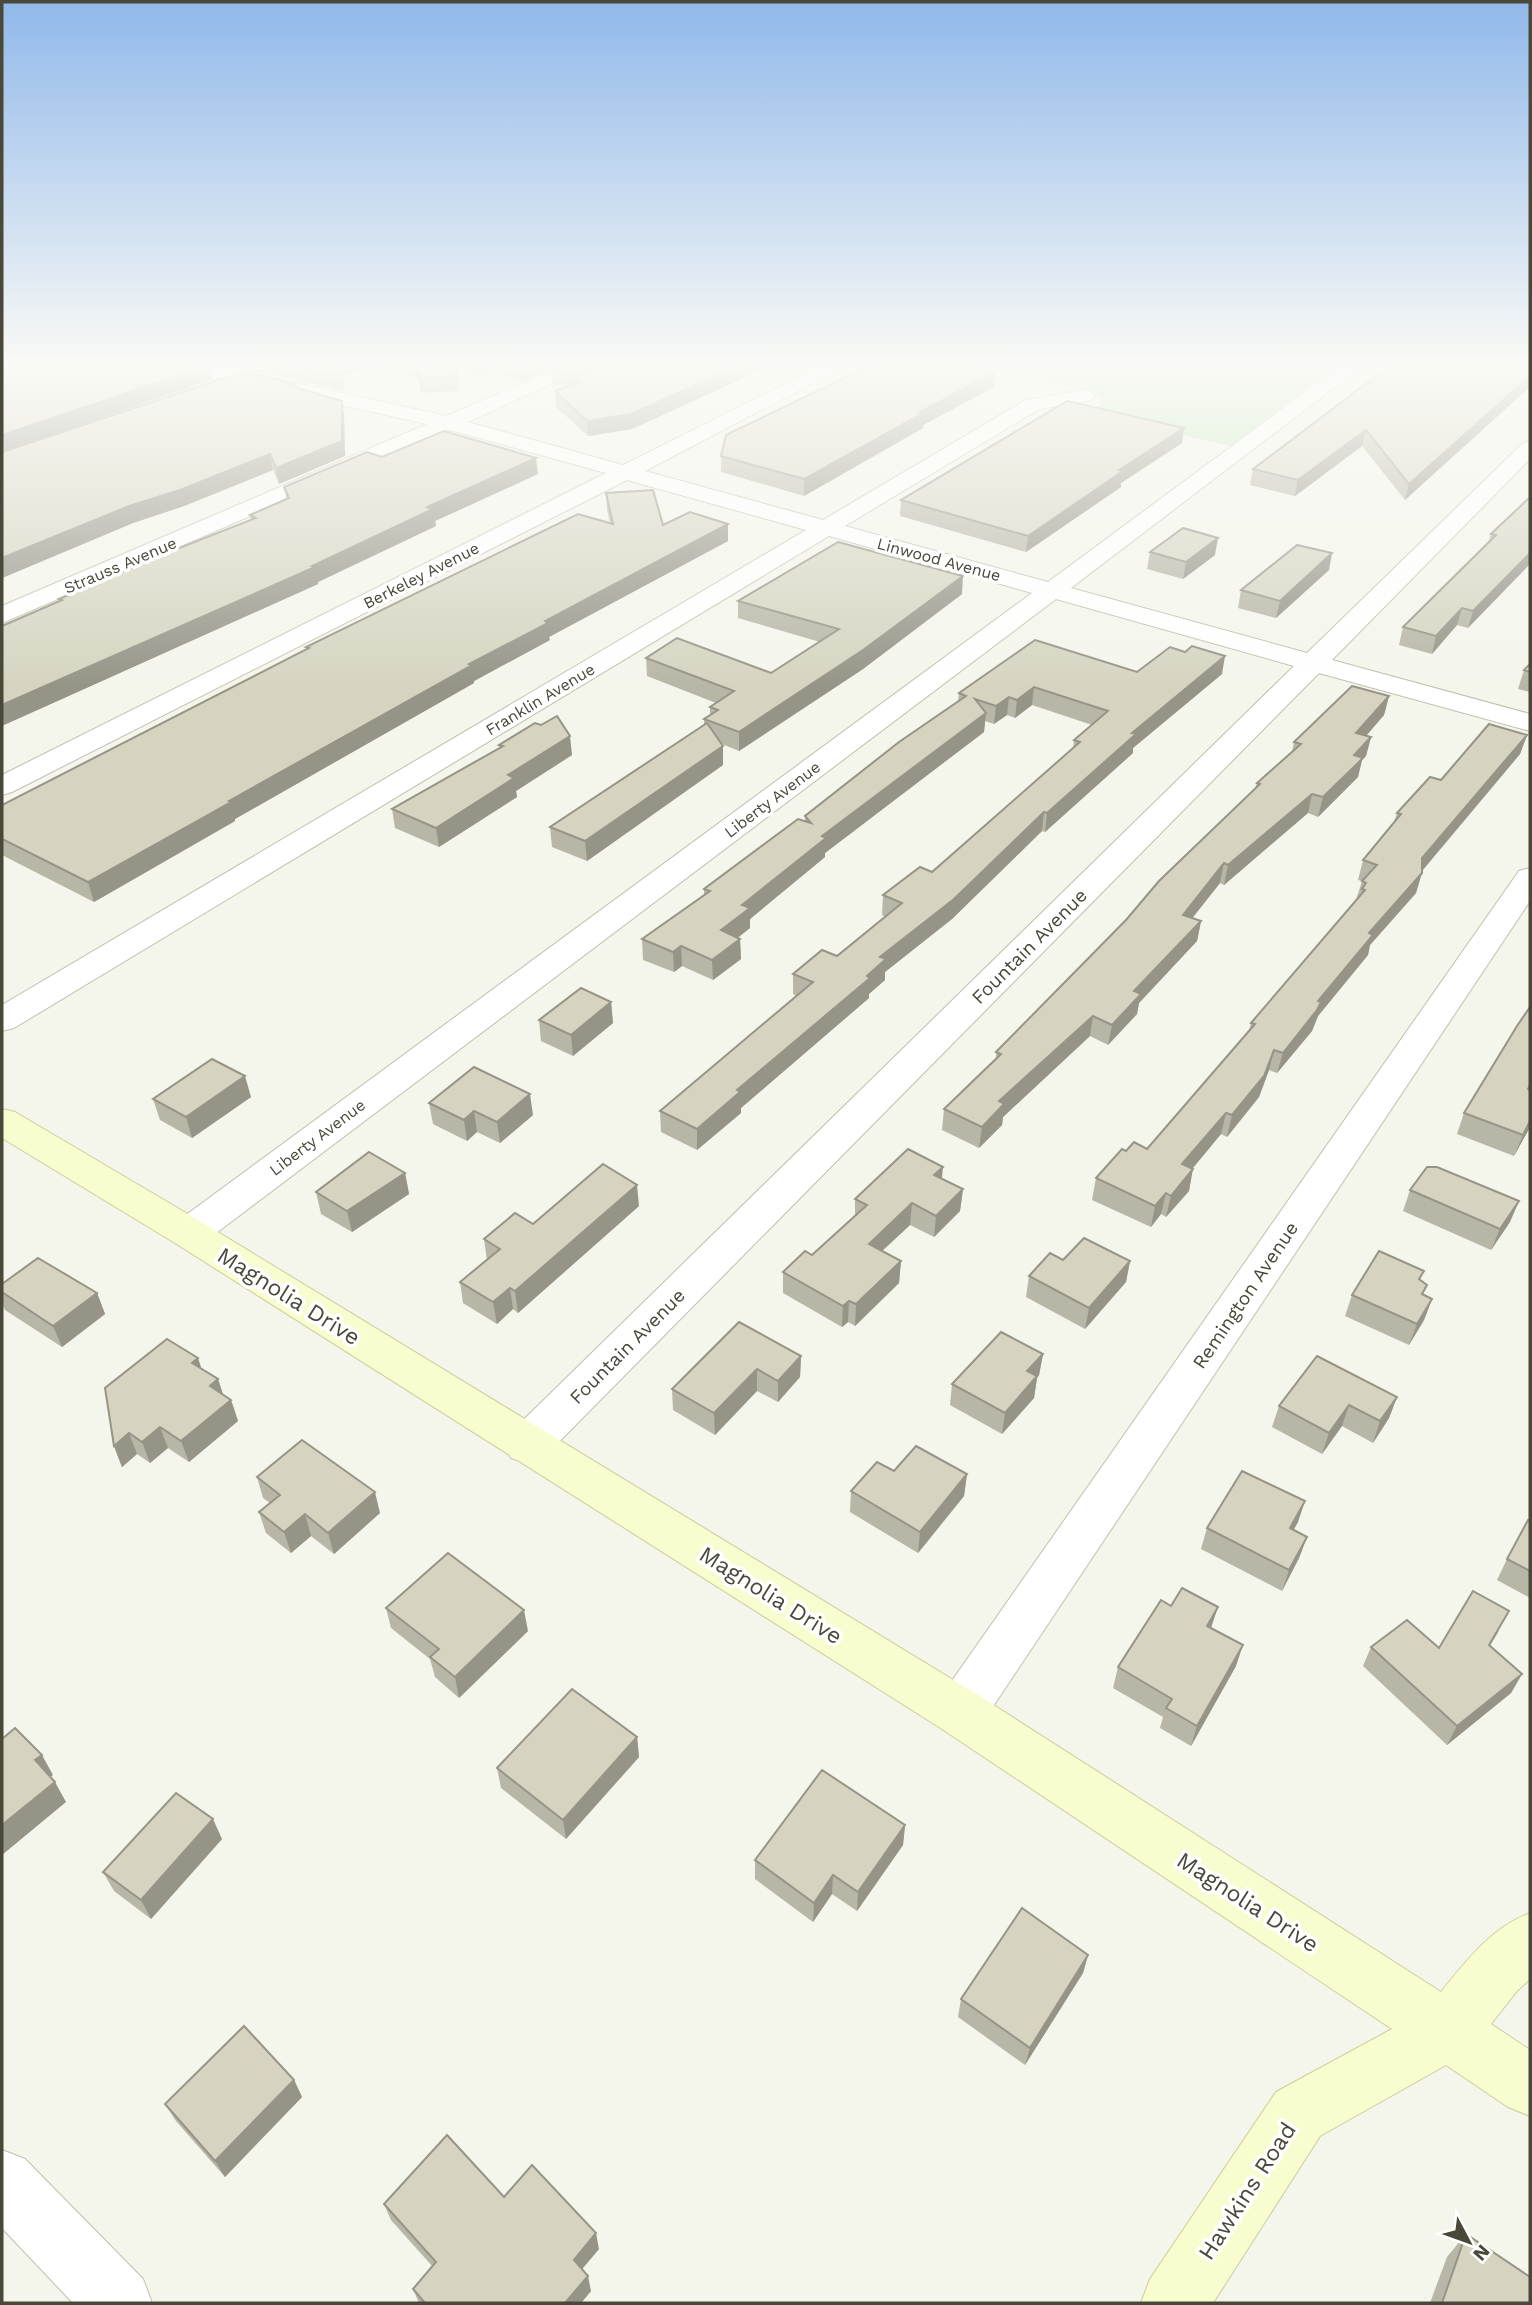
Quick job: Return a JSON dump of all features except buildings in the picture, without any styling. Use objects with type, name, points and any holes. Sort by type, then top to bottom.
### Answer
[{"type":"street","name":"Strauss Avenue","points":[[2,615],[336,472]]},
{"type":"street","name":"Linwood Avenue","points":[[619,472],[1530,723]]},
{"type":"street","name":"Berkeley Avenue","points":[[2,786],[627,472]]},
{"type":"street","name":"Franklin Avenue","points":[[2,1020],[921,472]]},
{"type":"street","name":"Liberty Avenue","points":[[189,1233],[1212,472]]},
{"type":"street","name":"Fountain Avenue","points":[[527,1445],[1505,472]]},
{"type":"street","name":"Remington Avenue","points":[[960,1712],[1530,878]]},
{"type":"street","name":"Magnolia Drive","points":[[2,1121],[189,1233],[960,1712],[1144,1835],[1530,2085]]},
{"type":"street","name":"Hawkins Road","points":[[1174,2303],[1298,2114],[1449,2031],[1496,1970],[1530,1942]]},
{"type":"street","points":[[2,2182],[119,2303]]}]
